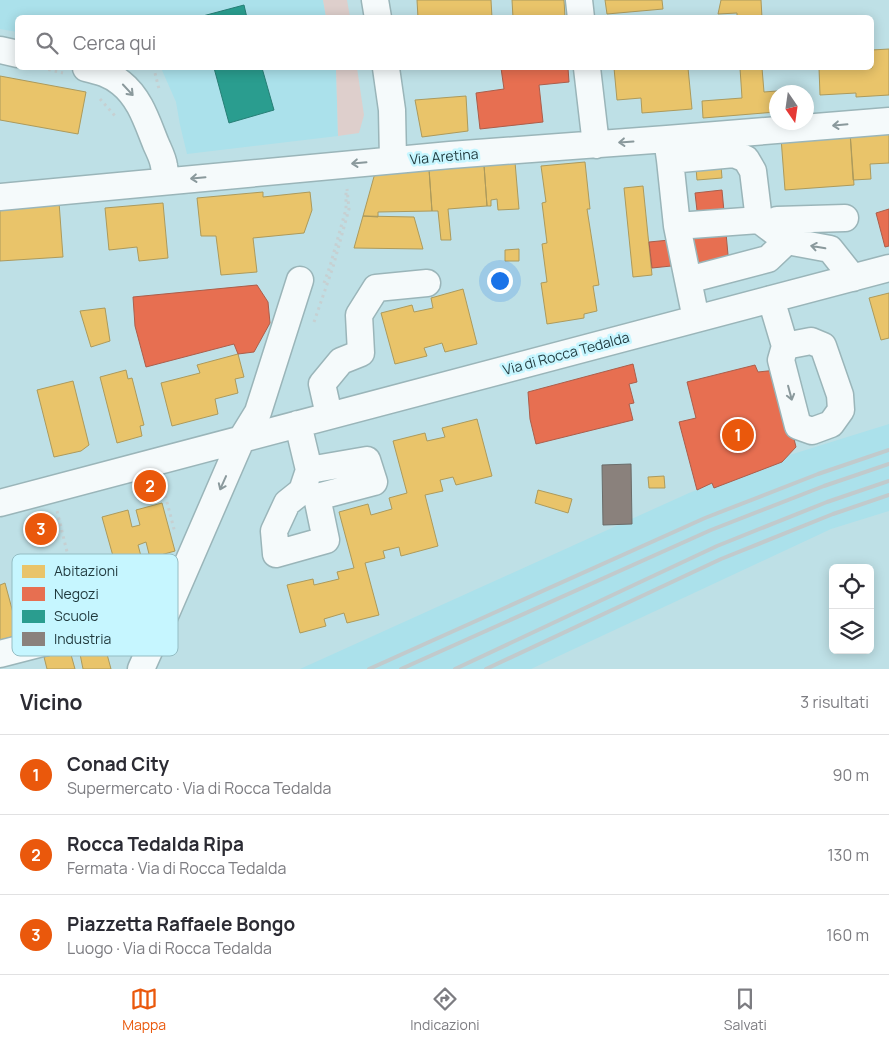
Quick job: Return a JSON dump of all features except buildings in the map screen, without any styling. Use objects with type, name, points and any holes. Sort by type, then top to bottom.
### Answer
[{"type":"street","points":[[375,0],[378,15]]},
{"type":"street","points":[[579,0],[581,15]]},
{"type":"street","points":[[0,50],[15,53]]},
{"type":"street","points":[[386,70],[393,116],[393,160]]},
{"type":"street","points":[[587,70],[596,145]]},
{"type":"street","points":[[77,71],[101,72],[122,84],[132,94],[148,123],[164,164],[166,181]]},
{"type":"street","name":"Via Aretina","points":[[0,196],[334,165],[596,145],[668,150],[889,121]]},
{"type":"street","points":[[688,280],[768,259],[771,229],[753,172],[746,159],[734,154],[668,150],[677,226],[688,280],[696,319]]},
{"type":"street","points":[[771,229],[777,220],[844,218]]},
{"type":"street","points":[[677,226],[771,229],[830,249],[853,278]]},
{"type":"street","name":"Via di Rocca Tedalda","points":[[0,503],[889,268]]},
{"type":"street","points":[[178,586],[242,438],[258,412],[300,280]]},
{"type":"street","points":[[329,416],[322,384],[341,361],[361,353],[359,315],[376,288],[427,283]]},
{"type":"street","points":[[771,299],[785,346]]},
{"type":"street","points":[[298,424],[309,486]]},
{"type":"street","points":[[141,669],[147,656]]},
{"type":"path","points":[[95,94],[120,120]]},
{"type":"path","points":[[314,322],[333,267],[349,209],[348,190],[334,176],[334,165]]},
{"type":"path","points":[[162,483],[175,535]]},
{"type":"path","points":[[57,511],[68,554]]},
{"type":"shaded area","points":[[0,0],[323,0],[326,15],[15,15],[15,32],[0,29]]},
{"type":"shaded area","points":[[323,0],[347,0],[350,15],[326,15]]},
{"type":"shaded area","points":[[162,70],[336,70],[338,136],[187,154],[176,102]]},
{"type":"shaded area","points":[[336,70],[357,70],[364,115],[359,133],[338,136]]},
{"type":"shaded area","points":[[889,424],[889,511],[831,529],[531,669],[300,669],[689,493],[780,458]]},
{"type":"railway","points":[[369,669],[705,518],[818,474],[889,450]]},
{"type":"railway","points":[[401,669],[711,530],[824,486],[889,464]]},
{"type":"railway","points":[[455,669],[717,546],[827,502],[889,481]]},
{"type":"railway","points":[[486,669],[721,559],[833,514],[889,495]]},
{"type":"place","name":"Conad City","points":[[738,435]]},
{"type":"place","name":"Rocca Tedalda Ripa","points":[[150,486]]},
{"type":"place","name":"Piazzetta Raffaele Bongo","points":[[41,529]]}]
